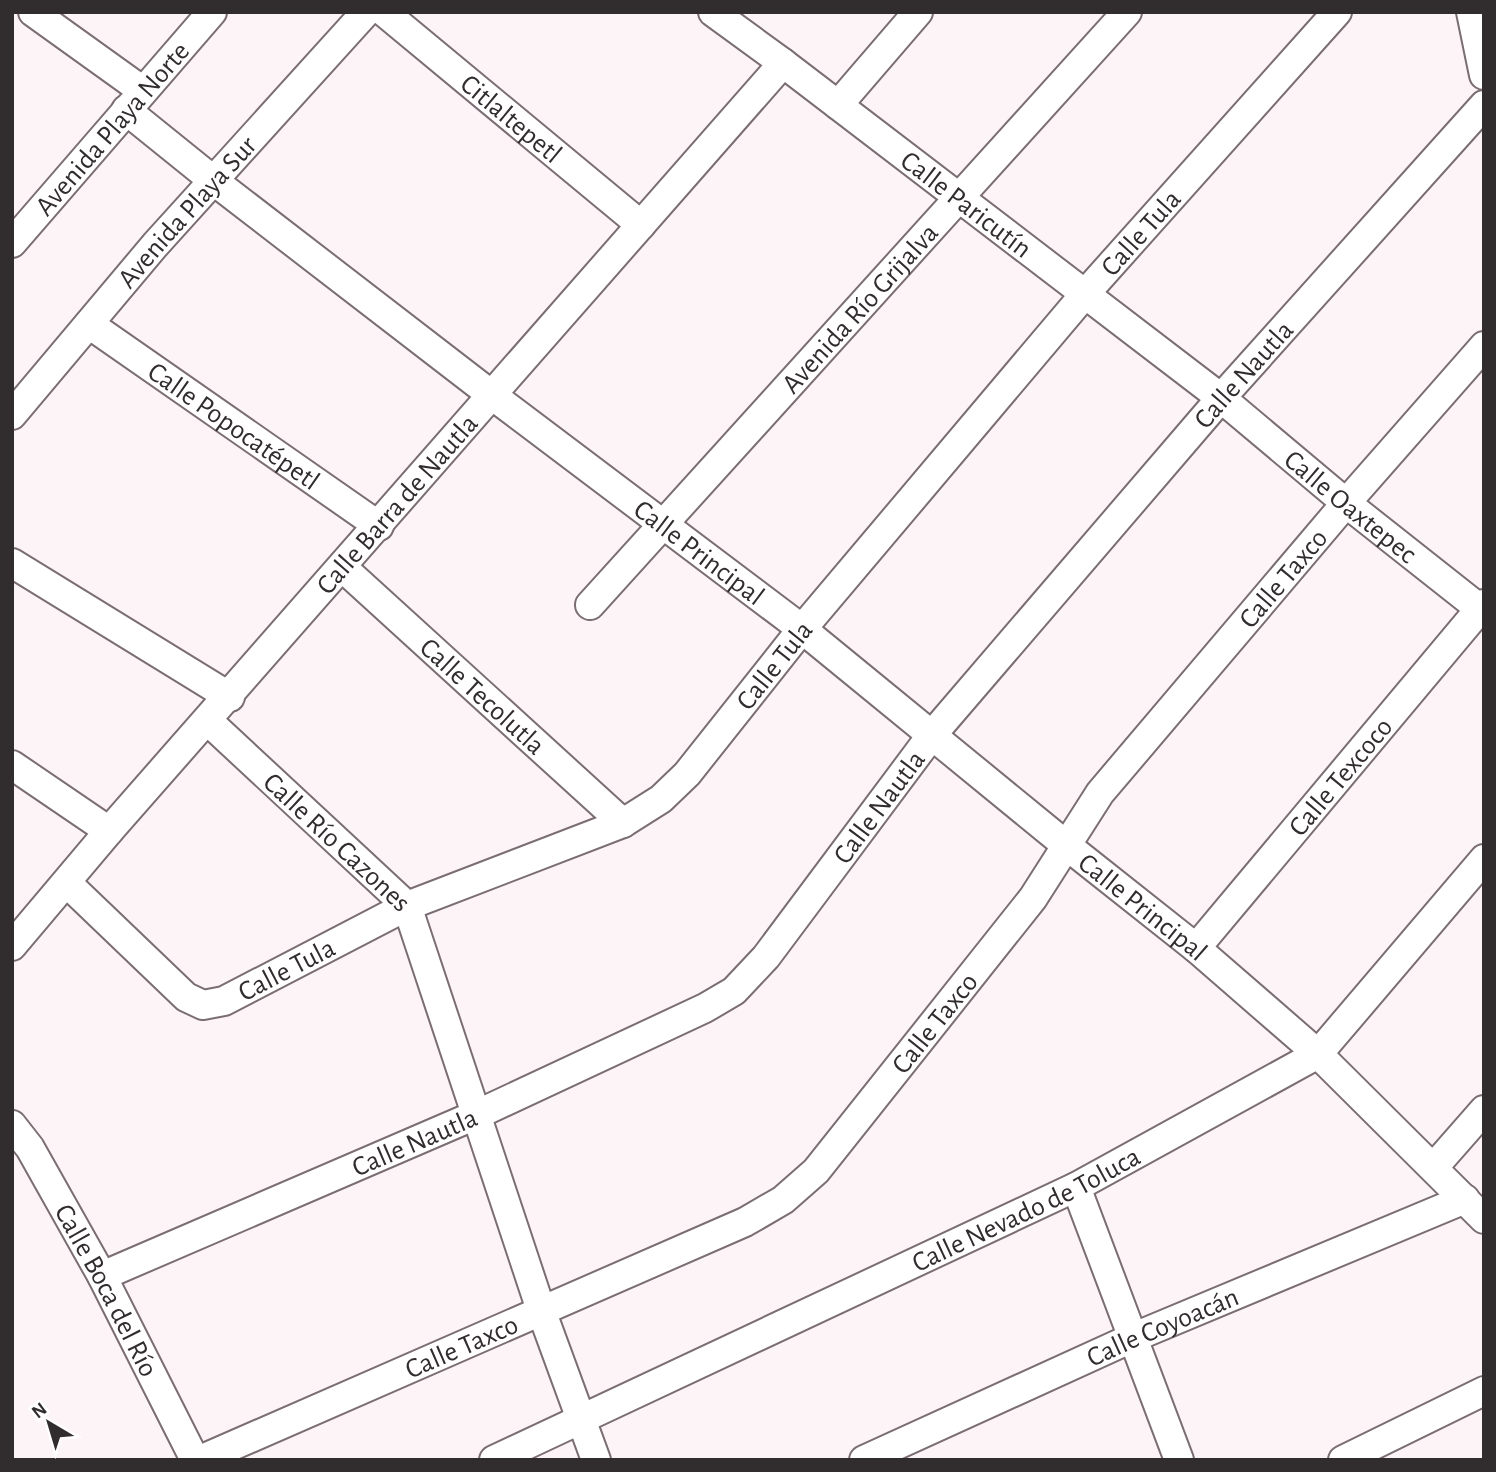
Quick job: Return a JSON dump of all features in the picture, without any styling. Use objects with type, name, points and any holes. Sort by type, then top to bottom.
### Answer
[{"type":"street","name":"Calle Principal","points":[[33,12],[135,100],[214,181],[802,629],[1196,948],[1318,1054],[1474,1209]]},
{"type":"street","name":"Avenida Playa Norte","points":[[12,243],[212,12]]},
{"type":"street","name":"Avenida Playa Sur","points":[[12,415],[155,245],[366,12]]},
{"type":"street","name":"Citlaltepetl","points":[[384,12],[641,225]]},
{"type":"street","name":"Calle Paricutín","points":[[713,12],[1221,398]]},
{"type":"street","points":[[838,105],[918,12]]},
{"type":"street","name":"Avenida Río Grijalva","points":[[590,604],[1127,12]]},
{"type":"street","name":"Calle Tula","points":[[67,883],[186,997],[203,1005],[224,1001],[407,906],[623,823],[661,799],[687,774],[802,629],[1084,295],[1337,12]]},
{"type":"street","points":[[1471,12],[1484,75]]},
{"type":"street","name":"Calle Barra de Nautla","points":[[12,946],[783,63]]},
{"type":"street","name":"Calle Nautla","points":[[102,1276],[478,1114],[705,1008],[734,990],[766,957],[932,736],[1221,398],[1484,105]]},
{"type":"street","name":"Calle Popocatépetl","points":[[89,324],[379,526]]},
{"type":"street","name":"Calle Taxco","points":[[197,1460],[745,1222],[783,1200],[817,1171],[1033,898],[1100,793],[1346,503],[1484,346]]},
{"type":"street","name":"Calle Oaxtepec","points":[[1221,398],[1346,503],[1482,608]]},
{"type":"street","points":[[12,563],[230,697]]},
{"type":"street","name":"Calle Tecolutla","points":[[342,568],[623,823]]},
{"type":"street","name":"Calle Texcoco","points":[[1196,948],[1482,608]]},
{"type":"street","name":"Calle Río Cazones","points":[[208,721],[407,906],[541,1310],[596,1460]]},
{"type":"street","points":[[12,765],[110,831]]},
{"type":"street","name":"Calle Nevado de Toluca","points":[[494,1460],[1076,1187],[1318,1054],[1484,859]]},
{"type":"street","points":[[1434,1167],[1484,1110]]},
{"type":"street","name":"Calle Boca del Río","points":[[12,1125],[30,1148],[102,1276],[197,1460]]},
{"type":"street","points":[[1076,1187],[1180,1460]]},
{"type":"street","name":"Calle Coyoacán","points":[[864,1460],[1132,1338],[1474,1209]]},
{"type":"street","points":[[1343,1460],[1484,1391]]}]
